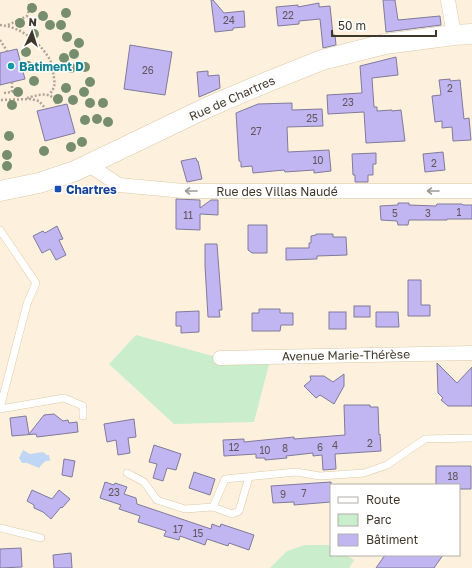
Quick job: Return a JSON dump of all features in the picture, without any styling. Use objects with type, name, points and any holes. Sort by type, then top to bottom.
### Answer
[{"type":"main road","name":"Rue de Chartres","points":[[0,191],[46,180],[89,165],[206,108],[322,60],[385,44],[463,34]]},
{"type":"street","points":[[448,0],[463,34]]},
{"type":"street","name":"Rue des Villas Naudé","points":[[89,165],[118,185],[184,191],[472,191]]},
{"type":"street","name":"Avenue Marie-Thérèse","points":[[220,358],[472,353]]},
{"type":"lane","points":[[0,230],[36,283],[27,304],[0,408],[64,398],[83,406],[83,416]]},
{"type":"lane","points":[[213,507],[225,479],[296,472],[320,476],[364,473],[387,465],[425,439],[472,438]]},
{"type":"lane","points":[[127,473],[144,482],[157,500],[184,509],[213,507],[232,514],[239,511],[249,476]]},
{"type":"lane","points":[[0,528],[41,538]]},
{"type":"path","points":[[8,26],[27,16],[29,4]]},
{"type":"path","points":[[0,25],[8,26],[24,33],[36,42],[51,61],[55,81],[54,88],[49,95]]},
{"type":"path","points":[[0,40],[7,51]]},
{"type":"path","points":[[4,93],[12,92],[12,82]]},
{"type":"path","points":[[22,99],[49,95],[53,98],[57,106]]},
{"type":"path","points":[[1,100],[31,99],[39,101],[46,109]]},
{"type":"green space","points":[[136,335],[220,358],[271,357],[254,422],[174,424],[109,364]]},
{"type":"green space","points":[[305,545],[328,545],[330,546],[330,556],[348,556],[354,560],[349,568],[270,568],[287,551]]},
{"type":"water","points":[[23,450],[30,454],[43,452],[49,455],[50,461],[45,462],[39,468],[27,463],[22,463],[19,458]]},
{"type":"building","points":[[211,0],[213,0],[224,13],[244,11],[245,27],[215,32]]},
{"type":"building","points":[[383,0],[395,0],[398,20],[440,16],[441,25],[386,32]]},
{"type":"building","points":[[319,3],[319,7],[330,6],[333,35],[335,35],[336,45],[323,48],[320,19],[299,21],[299,24],[278,26],[276,7],[298,5],[298,7]]},
{"type":"building","points":[[130,45],[172,52],[165,95],[124,89]]},
{"type":"building","name":"Batiment D","points":[[17,49],[25,79],[0,85],[0,53]]},
{"type":"building","points":[[396,57],[398,75],[372,78],[374,107],[377,107],[377,111],[401,110],[405,141],[366,143],[364,112],[328,114],[327,95],[362,93],[360,66]]},
{"type":"building","points":[[208,71],[208,76],[219,75],[220,88],[199,97],[197,72]]},
{"type":"building","points":[[450,79],[450,81],[460,80],[464,119],[469,118],[471,140],[453,141],[452,127],[442,128],[442,121],[435,122],[432,96],[441,95],[439,80]]},
{"type":"building","points":[[292,103],[292,110],[322,109],[323,126],[287,127],[288,152],[329,150],[331,171],[314,173],[314,170],[285,172],[284,170],[253,173],[252,166],[241,167],[241,162],[239,161],[236,113],[258,104]]},
{"type":"building","points":[[67,104],[75,133],[45,141],[37,111]]},
{"type":"building","points":[[443,152],[445,170],[425,172],[423,154]]},
{"type":"building","points":[[376,153],[376,164],[373,164],[373,175],[368,175],[368,182],[355,182],[355,175],[353,175],[352,154]]},
{"type":"building","points":[[196,158],[202,179],[187,182],[181,161]]},
{"type":"building","points":[[176,199],[200,200],[200,208],[211,200],[218,200],[218,215],[200,214],[200,230],[176,229]]},
{"type":"building","points":[[398,203],[436,206],[437,204],[472,205],[472,219],[409,220],[408,225],[398,225],[397,221],[381,220],[380,206],[398,205]]},
{"type":"building","points":[[248,225],[267,225],[267,253],[252,253],[248,250]]},
{"type":"building","points":[[57,226],[63,239],[59,240],[66,255],[56,260],[50,249],[42,253],[33,236],[43,231],[45,233]]},
{"type":"building","points":[[316,234],[333,234],[333,237],[346,237],[347,255],[317,256],[317,259],[286,260],[286,248],[309,248],[311,236]]},
{"type":"building","points":[[205,244],[217,244],[222,310],[219,310],[220,317],[208,317]]},
{"type":"building","points":[[408,280],[421,280],[421,305],[430,305],[430,316],[408,316]]},
{"type":"building","points":[[354,306],[370,306],[370,317],[354,317]]},
{"type":"building","points":[[259,309],[280,309],[280,313],[293,313],[293,325],[281,325],[280,331],[252,331],[252,313],[259,313]]},
{"type":"building","points":[[199,311],[199,332],[181,333],[181,326],[176,326],[176,312]]},
{"type":"building","points":[[329,312],[346,312],[346,329],[329,329]]},
{"type":"building","points":[[376,312],[398,312],[399,327],[376,327]]},
{"type":"building","points":[[437,363],[457,383],[472,367],[472,406],[448,406],[441,400],[443,398],[438,393]]},
{"type":"building","points":[[344,374],[344,386],[334,404],[320,395],[316,398],[304,386],[311,380],[310,376],[324,376],[333,382]]},
{"type":"building","points":[[344,405],[370,405],[370,407],[378,407],[381,451],[335,454],[336,469],[323,470],[322,455],[313,456],[313,453],[265,460],[265,458],[256,458],[256,454],[224,456],[223,440],[244,439],[244,442],[294,437],[294,439],[345,435]]},
{"type":"building","points":[[54,414],[63,421],[68,420],[69,423],[77,422],[78,432],[37,437],[36,434],[12,436],[10,418],[26,416],[29,434],[44,415]]},
{"type":"building","points":[[134,419],[136,437],[128,438],[130,453],[118,455],[116,440],[107,442],[104,424]]},
{"type":"building","points":[[154,445],[181,454],[176,470],[167,468],[163,481],[153,478],[157,464],[149,462]]},
{"type":"building","points":[[64,459],[75,461],[72,477],[62,475]]},
{"type":"building","points":[[436,466],[471,466],[471,489],[460,489],[460,484],[436,484]]},
{"type":"building","points":[[194,472],[215,479],[210,495],[189,488]]},
{"type":"building","points":[[105,482],[114,485],[115,483],[127,487],[124,494],[136,498],[137,504],[211,529],[212,524],[220,527],[221,524],[254,535],[249,550],[229,543],[228,546],[207,539],[205,545],[180,536],[179,540],[164,536],[166,531],[138,522],[140,516],[119,509],[121,505],[100,498]]},
{"type":"building","points":[[331,482],[330,502],[294,505],[294,502],[273,503],[271,486]]},
{"type":"building","points":[[32,490],[52,499],[59,490],[70,499],[51,519],[43,512],[34,508],[34,505],[27,501]]},
{"type":"building","points":[[21,548],[22,567],[0,568],[0,549]]},
{"type":"building","points":[[71,553],[72,568],[54,568],[53,555]]},
{"type":"building","points":[[384,556],[442,556],[434,568],[376,568]]},
{"type":"place","name":"Batiment D","points":[[11,66]]},
{"type":"place","name":"Chartres","points":[[58,189]]}]
